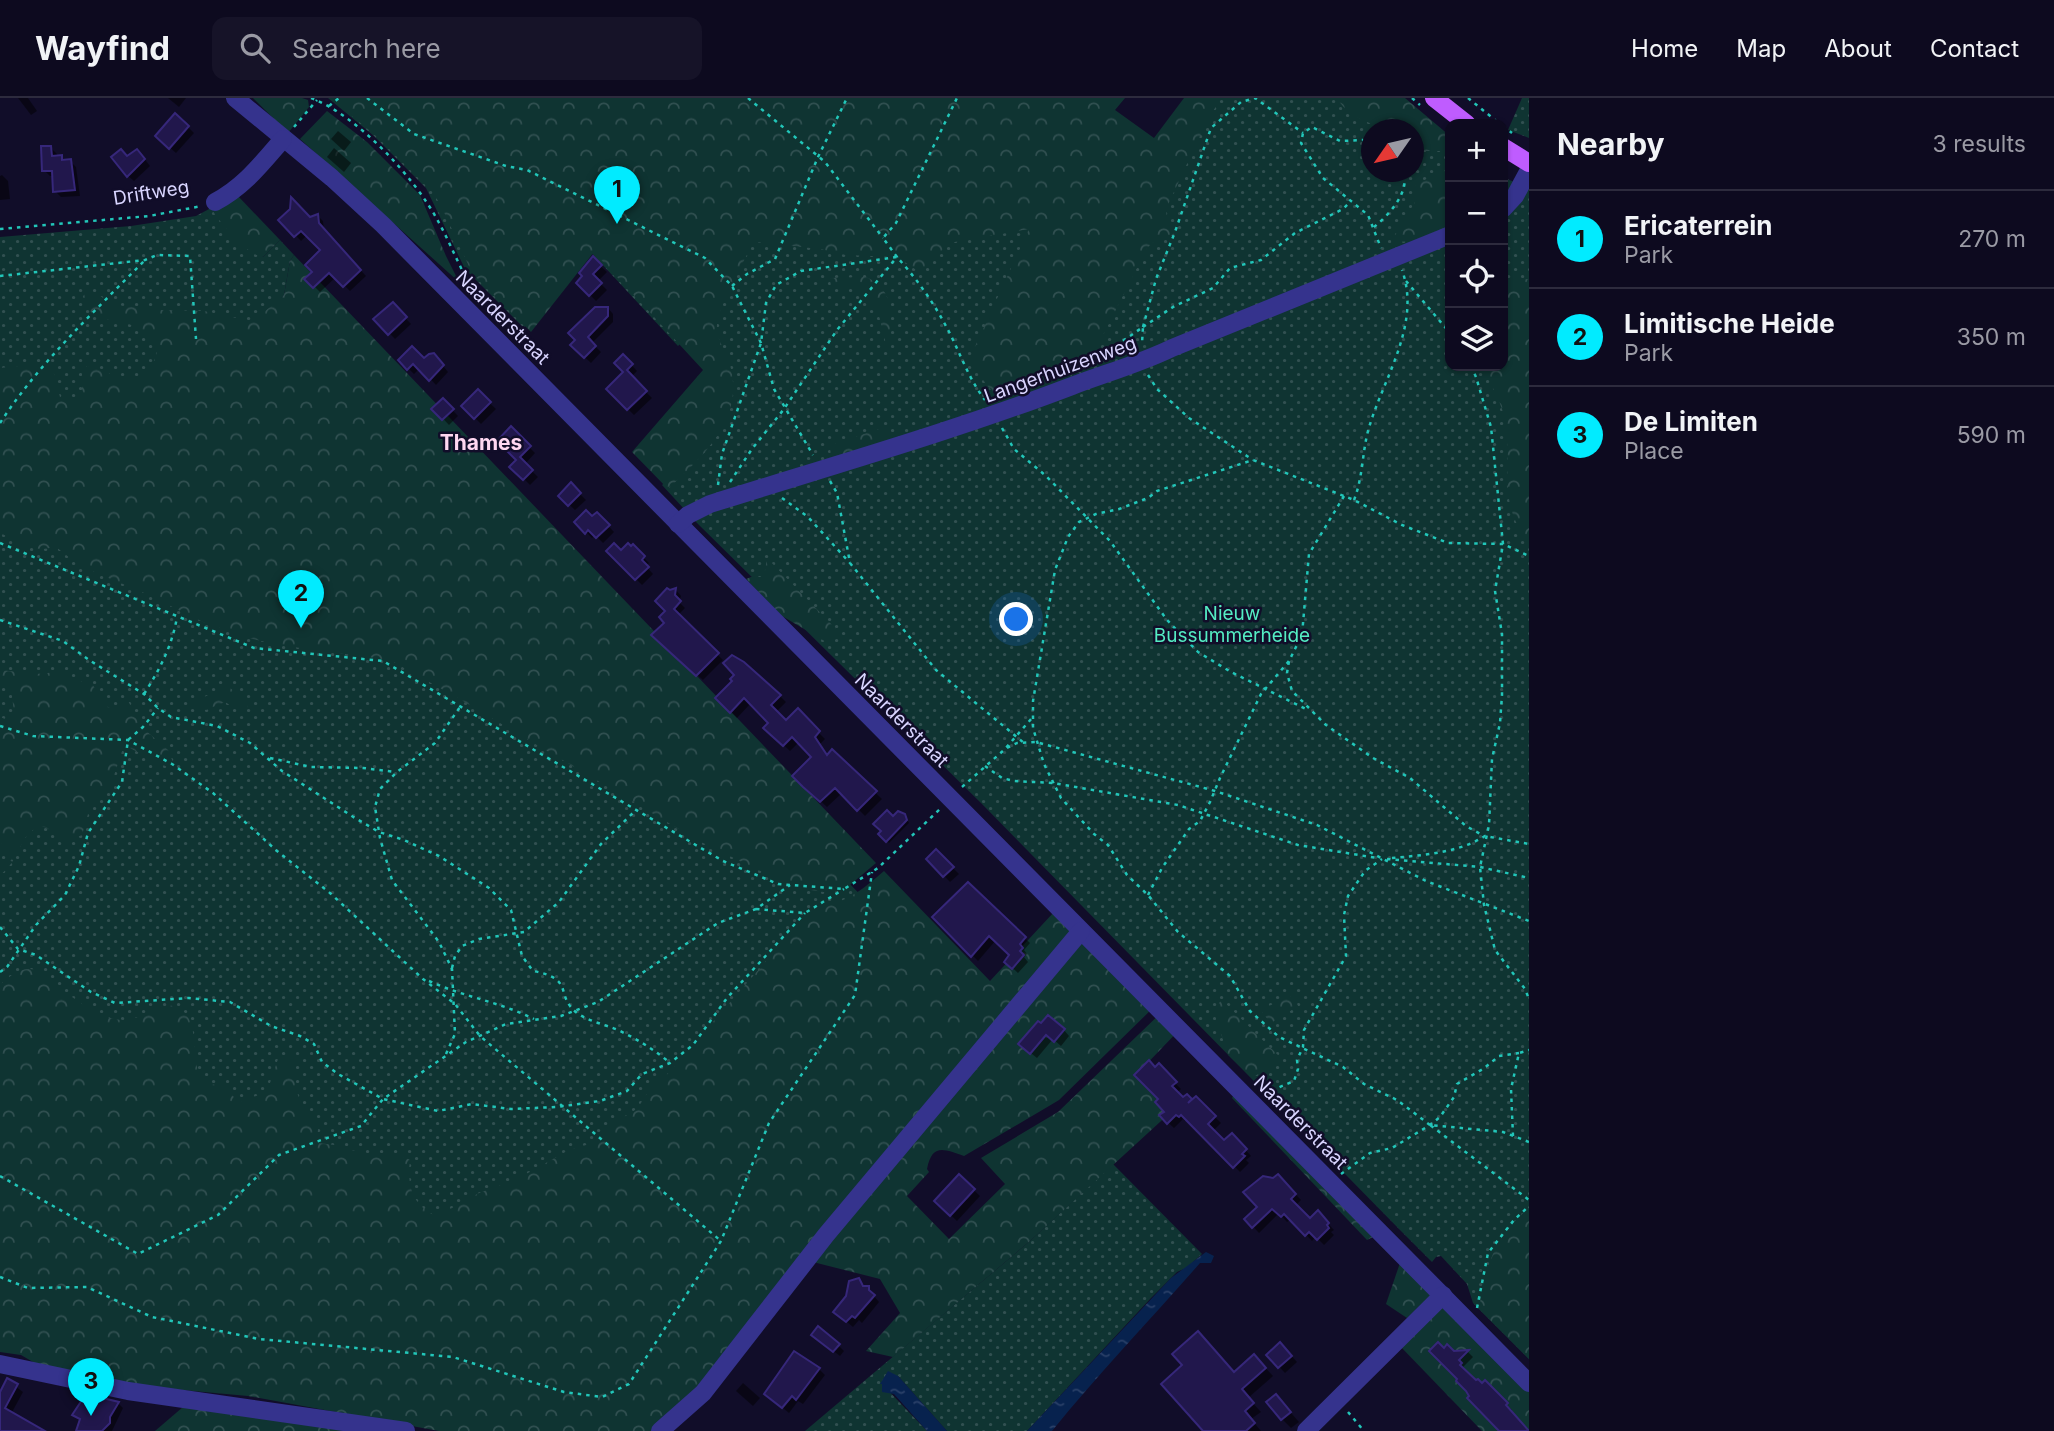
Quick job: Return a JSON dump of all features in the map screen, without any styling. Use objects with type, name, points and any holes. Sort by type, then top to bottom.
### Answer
[{"type":"main road","points":[[1434,98],[1461,119]]},
{"type":"main road","points":[[1508,150],[1529,163]]},
{"type":"street","name":"Naarderstraat","points":[[235,98],[332,178],[383,225],[1529,1383]]},
{"type":"street","name":"Driftweg","points":[[215,202],[229,195],[251,176],[283,139]]},
{"type":"street","points":[[1508,204],[1529,170]]},
{"type":"street","name":"Langerhuizenweg","points":[[678,524],[695,510],[716,502],[995,415],[1140,364],[1172,348],[1445,237]]},
{"type":"street","points":[[660,1431],[703,1393],[826,1234],[1081,931]]},
{"type":"street","points":[[1306,1431],[1443,1295]]},
{"type":"street","points":[[0,1364],[128,1391],[406,1431]]},
{"type":"path","name":"Naarderstraat","points":[[311,98],[346,118],[408,176],[437,219],[468,283],[480,301]]},
{"type":"path","points":[[329,106],[339,98]]},
{"type":"path","points":[[367,98],[414,134],[506,166],[527,170],[705,258],[732,286],[761,343],[774,389],[784,409],[837,493],[850,563]]},
{"type":"path","points":[[748,98],[818,157],[913,274],[946,327],[973,385],[995,415],[1014,449],[1045,475],[1110,541],[1167,620],[1198,652],[1311,711]]},
{"type":"path","points":[[732,286],[747,274],[775,259],[818,157],[847,98]]},
{"type":"path","points":[[883,238],[896,223],[957,98]]},
{"type":"path","points":[[1303,133],[1255,98],[1241,102],[1211,128],[1156,279],[1143,327],[1173,307],[1213,288],[1230,268],[1261,260],[1295,233],[1343,209],[1351,201]]},
{"type":"path","points":[[1468,98],[1494,119]]},
{"type":"path","points":[[283,139],[317,100]]},
{"type":"path","points":[[1361,140],[1340,141],[1312,127],[1303,133],[1301,143],[1323,178],[1368,215],[1385,262]]},
{"type":"path","points":[[1374,227],[1397,204],[1406,182]]},
{"type":"path","name":"Driftweg","points":[[0,229],[149,216],[215,202]]},
{"type":"path","points":[[0,276],[145,260],[157,255],[190,256],[196,339]]},
{"type":"path","points":[[716,502],[722,454],[761,343],[766,303],[776,285],[801,271],[897,257]]},
{"type":"path","points":[[716,502],[752,449],[784,409],[837,330],[897,257]]},
{"type":"path","points":[[0,423],[39,369],[145,260]]},
{"type":"path","points":[[1354,499],[1361,482],[1367,433],[1406,326],[1406,281],[1445,327]]},
{"type":"path","points":[[1140,364],[1157,389],[1189,418],[1253,460],[1354,499],[1402,525],[1448,543],[1503,544],[1529,556]]},
{"type":"path","points":[[1473,371],[1491,427],[1503,544],[1495,591],[1502,634],[1502,695],[1500,723],[1492,760],[1489,825],[1480,867],[1484,905],[1495,950],[1525,989],[1529,999]]},
{"type":"path","points":[[1253,460],[1157,491],[1148,498],[1087,518],[1080,522],[1068,537],[1055,570],[1033,701],[1036,742],[1061,798],[1094,834],[1108,845],[1127,875],[1148,895],[1178,932],[1230,976],[1250,1011],[1279,1037],[1343,1067],[1364,1084],[1397,1100],[1529,1200]]},
{"type":"path","points":[[766,486],[808,517],[850,563],[936,670],[1024,743]]},
{"type":"path","points":[[1148,895],[1162,867],[1189,829],[1200,821],[1265,688],[1289,661],[1302,635],[1309,554],[1344,496]]},
{"type":"path","points":[[0,543],[254,648],[383,662],[723,861],[778,884],[844,889]]},
{"type":"path","points":[[144,694],[160,670],[173,637],[177,616]]},
{"type":"path","points":[[0,620],[63,641],[144,694],[171,717],[217,726],[250,743],[282,771],[379,832],[439,856],[489,888],[511,910],[522,956],[533,971],[550,974],[562,985],[566,999],[574,1011],[587,1020],[617,1030],[652,1047],[670,1063]]},
{"type":"path","points":[[1289,661],[1287,673],[1292,691],[1326,726],[1373,758],[1410,778],[1466,826],[1485,836],[1529,844]]},
{"type":"path","points":[[452,968],[439,942],[392,880],[375,807],[380,789],[397,772],[435,743],[460,707]]},
{"type":"path","points":[[0,972],[7,967],[36,925],[65,895],[79,866],[88,834],[122,782],[128,740],[158,708]]},
{"type":"path","points":[[0,928],[18,949],[36,955],[91,992],[115,1003],[189,998],[230,1002],[271,1026],[314,1044],[322,1062],[383,1099],[438,1111],[472,1104],[511,1110],[600,1101],[627,1091],[642,1074],[670,1063],[693,1045],[727,998],[805,913],[872,872],[926,825],[950,799],[1004,750],[1033,716]]},
{"type":"path","points":[[0,726],[33,736],[128,740],[172,764],[213,793],[277,851],[330,893],[423,979],[455,1004],[480,1036],[722,1241]]},
{"type":"path","points":[[1004,750],[1036,742],[1214,791],[1317,825],[1426,881],[1529,921]]},
{"type":"path","points":[[267,758],[311,767],[397,772]]},
{"type":"path","points":[[985,766],[1002,778],[1014,781],[1053,783],[1178,805],[1298,845],[1382,859],[1480,867],[1529,877]]},
{"type":"path","points":[[446,1054],[455,1034],[452,968],[455,956],[462,946],[479,939],[524,932],[558,902],[601,844],[636,810]]},
{"type":"path","points":[[1267,1098],[1275,1089],[1294,1081],[1298,1069],[1297,1060],[1303,1047],[1304,1030],[1346,956],[1344,915],[1348,896],[1366,871],[1382,859],[1429,855],[1471,845],[1485,836]]},
{"type":"path","points":[[0,1277],[28,1288],[86,1287],[152,1317],[259,1339],[453,1357],[564,1392],[602,1397],[629,1384],[722,1241],[769,1123],[855,995],[872,872]]},
{"type":"path","points":[[0,1176],[138,1255],[218,1216],[279,1156],[361,1126],[383,1099],[446,1054],[506,1024],[561,1016],[598,1002],[718,923],[756,909],[790,885]]},
{"type":"path","points":[[756,909],[805,913]]},
{"type":"path","points":[[423,979],[451,991],[510,1007],[535,1020]]},
{"type":"path","points":[[1341,1174],[1370,1153],[1392,1148],[1430,1125],[1440,1117],[1454,1097],[1457,1084],[1499,1056],[1529,1050]]},
{"type":"path","points":[[1513,1136],[1511,1089],[1519,1053]]},
{"type":"path","points":[[1430,1125],[1503,1132],[1529,1142]]},
{"type":"path","points":[[1467,1302],[1476,1312],[1488,1252],[1529,1206]]},
{"type":"path","points":[[1337,1400],[1364,1431]]},
{"type":"green space","points":[[253,98],[302,98],[308,100],[309,107],[288,133]]},
{"type":"green space","name":"Nieuw Bussummerheide","points":[[328,98],[1088,98],[976,350],[1209,98],[1404,98],[1445,133],[1445,371],[1508,371],[1508,179],[1529,189],[1529,1359],[1473,1303],[1467,1284],[1441,1256],[1432,1262],[982,804],[698,524],[662,485],[697,455],[718,430],[705,319],[678,346],[587,248],[524,328],[465,269],[426,188],[374,136]]},
{"type":"green space","points":[[330,98],[1125,98],[1115,110],[1154,138],[1184,98],[1221,98],[1206,123],[1166,209],[1167,221],[1174,234],[1155,241],[1147,248],[1096,349],[1086,375],[1001,403],[973,367],[973,351],[1029,229],[949,243],[921,273],[897,257],[846,255],[820,249],[756,242],[752,245],[718,317],[717,330],[730,365],[733,384],[732,402],[726,419],[707,449],[668,489],[632,452],[703,370],[594,252],[531,332],[472,273],[433,192],[381,140]]},
{"type":"green space","points":[[1337,98],[1405,98],[1445,132],[1445,154],[1444,151],[1424,151],[1424,119],[1361,120],[1344,108]]},
{"type":"green space","points":[[1522,98],[1529,98],[1529,138],[1508,130]]},
{"type":"green space","points":[[327,111],[367,142],[420,195],[459,282],[300,139]]},
{"type":"green space","points":[[1445,170],[1445,235],[1421,241],[1391,242],[1415,202],[1416,183]]},
{"type":"green space","points":[[237,195],[280,240],[263,257],[241,244],[211,208]]},
{"type":"green space","points":[[211,208],[228,229],[263,257],[280,240],[294,255],[281,298],[981,1019],[672,1400],[0,1340],[0,237],[131,226],[196,216]]},
{"type":"green space","points":[[294,255],[876,863],[850,885],[830,893],[804,889],[781,881],[699,841],[390,660],[278,645],[245,637],[203,622],[80,566],[56,547],[32,548],[0,533],[0,368],[37,364],[42,361],[52,366],[60,397],[71,401],[82,395],[82,370],[87,366],[120,378],[139,376],[153,364],[157,351],[148,336],[131,325],[93,314],[81,299],[87,291],[96,293],[115,305],[204,311],[250,321],[284,295],[290,261]]},
{"type":"green space","points":[[865,277],[876,282],[888,300],[891,322],[889,357],[877,307],[856,289],[831,287],[830,278]]},
{"type":"green space","points":[[1529,279],[1529,542],[1512,512],[1504,416],[1486,371],[1508,371],[1508,282]]},
{"type":"green space","points":[[885,427],[893,437],[831,459],[830,445]]},
{"type":"green space","points":[[767,558],[838,631],[833,646],[782,616],[746,579],[764,577]]},
{"type":"green space","points":[[0,670],[36,674],[59,672],[92,684],[108,707],[119,710],[128,701],[144,729],[168,750],[177,772],[124,745],[109,791],[104,790],[92,800],[82,835],[65,839],[47,828],[37,828],[26,836],[12,863],[0,875],[0,871],[12,859],[2,845],[0,830],[0,717],[5,719],[14,713],[11,687],[0,684]]},
{"type":"green space","points":[[228,686],[248,704],[246,715],[225,702],[206,710],[191,703]]},
{"type":"green space","points":[[884,871],[990,981],[1054,912],[1073,927],[1052,957],[678,1410],[655,1431],[439,1431],[248,1396],[95,1382],[52,1373],[21,1355],[0,1352],[0,985],[16,973],[25,969],[36,970],[89,1008],[113,1019],[131,1019],[162,1007],[177,1007],[184,1012],[192,1027],[197,1065],[204,1083],[229,1087],[235,1100],[240,1102],[267,1092],[278,1059],[291,1056],[296,1068],[296,1090],[299,1099],[319,1124],[319,1143],[342,1146],[349,1151],[377,1157],[399,1156],[410,1160],[412,1192],[420,1205],[434,1215],[443,1213],[479,1193],[519,1178],[569,1150],[593,1143],[601,1131],[639,1106],[651,1088],[664,1078],[816,904],[845,899]]},
{"type":"green space","points":[[1092,931],[1159,1002],[1059,1100],[964,1156],[945,1150],[932,1155],[927,1169],[929,1172],[907,1196],[949,1239],[1005,1184],[981,1158],[1058,1112],[1165,1009],[1183,1026],[1136,1075],[1172,1111],[1030,1241],[893,1357],[866,1351],[900,1313],[880,1279],[813,1262]]},
{"type":"green space","points":[[1293,995],[1298,1006],[1271,1023],[1260,1010]]},
{"type":"green space","points":[[1222,1000],[1282,1059],[1252,1078],[1228,1055],[1213,1009]]},
{"type":"green space","points":[[1238,1086],[1379,1234],[1367,1240],[1232,1098]]},
{"type":"green space","points":[[1113,1164],[1202,1254],[1177,1272],[1151,1298],[1027,1431],[947,1431],[898,1376],[882,1384],[927,1431],[805,1431],[1030,1241]]},
{"type":"green space","points":[[1529,1208],[1529,1359],[1479,1309],[1488,1266],[1499,1241]]},
{"type":"green space","points":[[1402,1257],[1434,1292],[1407,1318],[1386,1304]]},
{"type":"green space","points":[[1443,1305],[1449,1308],[1529,1392],[1529,1431],[1482,1431],[1400,1346]]},
{"type":"green space","points":[[183,1407],[371,1431],[155,1431]]},
{"type":"water","points":[[1206,1252],[1214,1256],[1211,1263],[1200,1263],[1052,1431],[1027,1431],[1171,1278]]},
{"type":"water","points":[[888,1371],[898,1376],[947,1431],[927,1431],[894,1394],[882,1392],[880,1384]]},
{"type":"building","points":[[175,113],[189,126],[169,149],[155,136]]},
{"type":"building","points":[[41,146],[51,146],[52,156],[62,155],[62,160],[71,159],[75,190],[53,192],[52,171],[42,171]]},
{"type":"building","points":[[121,149],[127,156],[137,149],[145,159],[127,177],[111,157]]},
{"type":"building","points":[[291,197],[310,217],[318,214],[319,223],[361,270],[343,287],[329,273],[313,288],[304,279],[312,272],[305,265],[320,250],[301,231],[294,237],[278,220],[290,209]]},
{"type":"building","points":[[593,256],[602,265],[593,274],[602,283],[589,296],[576,283],[582,276],[579,273]]},
{"type":"building","points":[[393,302],[407,317],[388,335],[373,319]]},
{"type":"building","points":[[595,307],[608,307],[608,316],[588,337],[596,346],[584,358],[570,345],[575,340],[568,333]]},
{"type":"building","points":[[412,346],[424,358],[434,353],[444,365],[429,381],[413,364],[407,370],[398,360]]},
{"type":"building","points":[[623,354],[633,364],[627,370],[647,391],[627,410],[606,389],[623,372],[614,363]]},
{"type":"building","points":[[478,389],[491,402],[474,419],[461,406]]},
{"type":"building","points":[[443,398],[454,409],[442,420],[431,409]]},
{"type":"building","points":[[511,426],[531,446],[520,457],[533,470],[523,480],[509,467],[516,460],[497,441]]},
{"type":"building","points":[[571,482],[581,493],[568,506],[558,496]]},
{"type":"building","points":[[586,510],[592,516],[597,512],[610,525],[596,538],[588,530],[585,534],[574,522]]},
{"type":"building","points":[[614,543],[621,550],[628,543],[631,546],[633,544],[645,556],[642,560],[649,567],[635,580],[606,551]]},
{"type":"building","points":[[667,588],[676,588],[675,595],[681,601],[674,609],[719,653],[696,676],[651,635],[664,623],[659,617],[665,611],[655,601]]},
{"type":"building","points":[[732,655],[744,662],[781,695],[771,705],[786,720],[798,708],[820,731],[815,737],[827,755],[832,749],[877,791],[857,811],[835,788],[820,802],[792,776],[811,757],[792,737],[783,746],[763,728],[768,723],[744,698],[730,713],[715,698],[732,681],[730,679],[734,675],[723,663]]},
{"type":"building","points":[[887,810],[893,816],[898,811],[905,814],[907,820],[886,842],[878,834],[881,831],[873,824]]},
{"type":"building","points":[[936,849],[954,867],[943,877],[926,859]]},
{"type":"building","points":[[968,882],[1026,937],[1020,944],[1023,948],[1020,951],[1024,955],[1012,969],[1004,962],[1009,955],[989,936],[971,957],[932,917]]},
{"type":"building","points":[[1048,1015],[1065,1029],[1054,1042],[1046,1035],[1030,1054],[1018,1044],[1038,1021],[1041,1023]]},
{"type":"building","points":[[1149,1060],[1155,1067],[1159,1063],[1177,1082],[1172,1086],[1183,1097],[1187,1094],[1192,1099],[1188,1103],[1196,1096],[1216,1116],[1208,1124],[1224,1140],[1232,1133],[1247,1149],[1242,1154],[1245,1156],[1233,1168],[1181,1115],[1176,1115],[1167,1124],[1159,1115],[1164,1112],[1155,1102],[1158,1099],[1134,1075]]},
{"type":"building","points":[[959,1174],[975,1189],[950,1216],[934,1201]]},
{"type":"building","points":[[1278,1174],[1296,1194],[1291,1199],[1310,1218],[1318,1210],[1329,1223],[1329,1228],[1317,1240],[1309,1232],[1305,1236],[1284,1214],[1281,1217],[1272,1209],[1252,1228],[1244,1219],[1257,1207],[1243,1192],[1263,1176],[1273,1178]]},
{"type":"building","points":[[859,1278],[863,1286],[869,1286],[869,1290],[875,1295],[855,1318],[852,1316],[846,1322],[833,1312],[846,1296],[849,1281]]},
{"type":"building","points":[[818,1326],[840,1344],[833,1352],[811,1335]]},
{"type":"building","points":[[1198,1331],[1234,1372],[1254,1354],[1266,1368],[1242,1389],[1254,1403],[1245,1411],[1255,1423],[1246,1431],[1203,1431],[1161,1384],[1182,1365],[1172,1354]]},
{"type":"building","points":[[1280,1342],[1292,1356],[1278,1368],[1266,1355]]},
{"type":"building","points":[[1438,1342],[1444,1348],[1447,1344],[1454,1351],[1469,1350],[1459,1360],[1462,1363],[1460,1365],[1476,1380],[1482,1383],[1485,1380],[1508,1403],[1506,1405],[1529,1431],[1499,1431],[1467,1398],[1469,1396],[1457,1379],[1429,1351]]},
{"type":"building","points":[[794,1351],[820,1368],[796,1400],[792,1396],[782,1408],[764,1394]]},
{"type":"building","points":[[7,1378],[18,1384],[5,1408],[45,1431],[0,1431],[0,1392]]},
{"type":"building","points":[[86,1394],[119,1402],[110,1417],[110,1423],[102,1431],[76,1431],[80,1419],[72,1415]]},
{"type":"building","points":[[1276,1394],[1291,1412],[1281,1420],[1266,1402]]},
{"type":"place","name":"Ericaterrein","points":[[617,224]]},
{"type":"place","name":"Limitische Heide","points":[[301,628]]},
{"type":"place","name":"De Limiten","points":[[91,1416]]},
{"type":"district","name":"Thames","points":[[481,443]]}]
